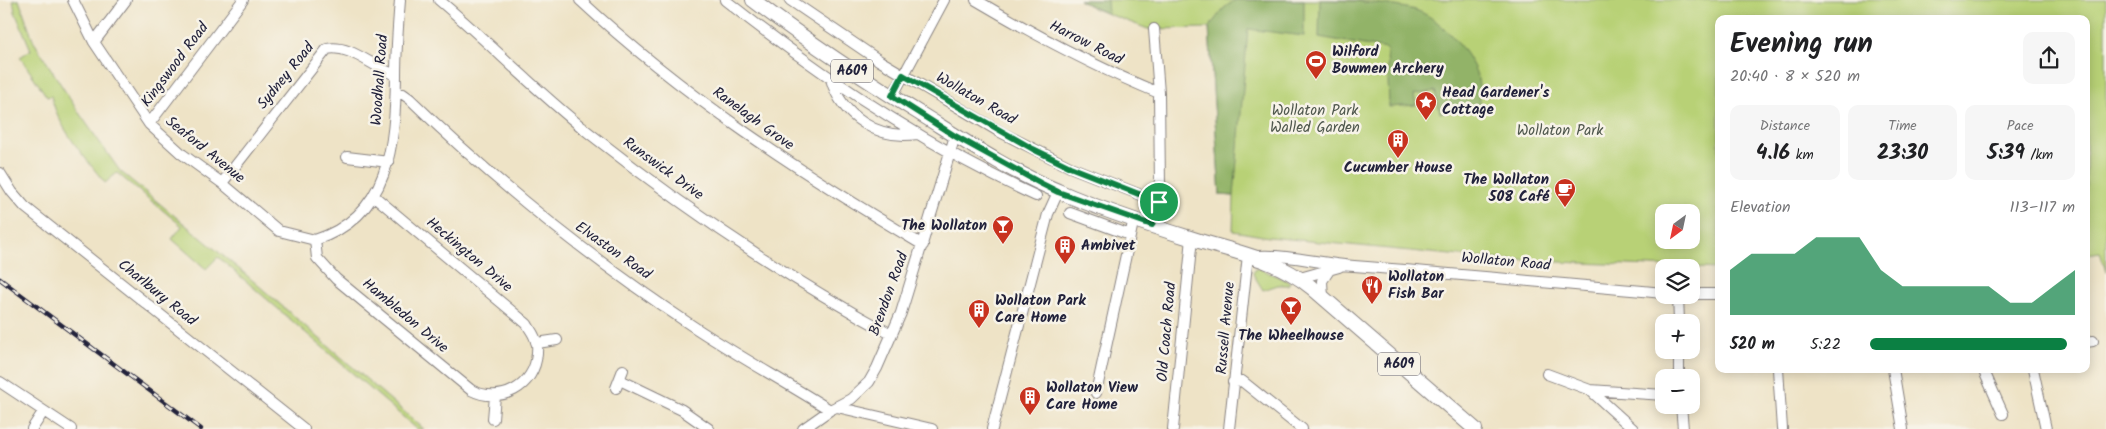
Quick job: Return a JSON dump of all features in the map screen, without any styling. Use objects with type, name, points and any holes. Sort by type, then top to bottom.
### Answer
[{"type":"main road","name":"Wollaton Road","points":[[754,0],[831,58],[955,136],[1058,192],[1152,225],[1276,264],[1299,277],[1323,298]]},
{"type":"main road","name":"A609","points":[[1323,298],[1475,429]]},
{"type":"street","name":"Seaford Avenue","points":[[73,0],[94,42],[148,124],[182,154],[222,183],[278,231],[315,240]]},
{"type":"street","points":[[94,42],[126,0]]},
{"type":"street","name":"Kingswood Road","points":[[148,124],[243,0]]},
{"type":"street","name":"Woodhall Road","points":[[315,240],[329,236],[348,226],[374,196],[389,162],[396,93],[400,0]]},
{"type":"street","name":"Runswick Drive","points":[[439,0],[588,133],[721,231],[816,291],[891,334]]},
{"type":"street","name":"Ranelagh Grove","points":[[580,0],[657,68],[766,148],[845,199],[923,245]]},
{"type":"street","points":[[725,0],[831,79],[917,134],[1036,196]]},
{"type":"street","name":"Wollaton Road","points":[[790,0],[844,38],[903,75],[1033,149],[1070,167],[1159,202]]},
{"type":"street","points":[[892,96],[944,0]]},
{"type":"street","name":"Harrow Road","points":[[976,0],[1069,53],[1116,76],[1159,93]]},
{"type":"street","points":[[1152,225],[1159,202],[1160,187],[1159,93],[1154,28]]},
{"type":"street","name":"Sydney Road","points":[[222,183],[327,49],[336,47],[344,49],[383,72],[396,75]]},
{"type":"street","points":[[831,79],[843,103],[862,122],[891,134],[917,134]]},
{"type":"street","name":"Elvaston Road","points":[[396,93],[403,94],[410,99],[468,156],[561,233],[691,325],[834,408],[932,429]]},
{"type":"street","name":"Brendon Road","points":[[803,429],[851,399],[869,382],[900,313],[923,245],[955,136]]},
{"type":"street","points":[[347,157],[389,162]]},
{"type":"street","name":"Charlbury Road","points":[[0,173],[12,192],[25,207],[304,429]]},
{"type":"street","points":[[992,429],[1048,214],[1058,192]]},
{"type":"street","name":"Heckington Drive","points":[[374,196],[523,320],[537,343]]},
{"type":"street","points":[[1070,213],[1130,235]]},
{"type":"street","points":[[1096,393],[1134,218]]},
{"type":"street","name":"Old Coach Road","points":[[1173,429],[1192,238]]},
{"type":"street","name":"Hambledon Drive","points":[[315,240],[317,258],[336,279],[471,390],[485,396],[495,396]]},
{"type":"street","name":"Wollaton Road","points":[[1250,256],[1272,255],[1345,266],[1436,272],[1655,292]]},
{"type":"street","name":"Russell Avenue","points":[[1250,256],[1233,382],[1242,381],[1252,387],[1302,429]]},
{"type":"street","points":[[1299,277],[1296,270],[1304,259]]},
{"type":"street","name":"Wollaton Road","points":[[1299,277],[1345,266]]},
{"type":"street","points":[[1323,298],[1323,278],[1330,269]]},
{"type":"street","points":[[1700,294],[1715,294]]},
{"type":"street","points":[[493,419],[495,396],[509,393],[528,380],[536,362],[537,343],[557,340]]},
{"type":"street","points":[[1778,373],[1782,429]]},
{"type":"street","points":[[1894,373],[1902,429]]},
{"type":"street","points":[[1985,373],[2003,414]]},
{"type":"street","points":[[2033,373],[2046,429]]},
{"type":"street","points":[[1548,374],[1590,390],[1655,394]]},
{"type":"street","points":[[620,380],[682,410],[709,429]]},
{"type":"street","points":[[0,382],[71,429]]},
{"type":"street","points":[[1229,429],[1233,382]]},
{"type":"street","points":[[1590,390],[1633,429]]},
{"type":"street","points":[[32,429],[43,412]]},
{"type":"street","points":[[1682,414],[1683,429]]},
{"type":"green space","points":[[13,0],[19,0],[34,42],[77,110],[120,171],[244,273],[424,429],[417,429],[218,257],[206,269],[172,239],[182,226],[117,173],[105,183],[66,131],[51,96],[47,97],[20,57],[31,50],[15,12]]},
{"type":"green space","name":"Wollaton Park","points":[[1079,0],[2106,0],[2106,272],[2100,252],[2090,253],[2090,15],[1715,15],[1715,269],[1700,268],[1700,259],[1655,259],[1655,266],[1491,259],[1269,237],[1233,231],[1234,196],[1220,195],[1209,28],[1148,29],[1095,9]]},
{"type":"green space","points":[[1079,0],[1107,0],[1108,14]]},
{"type":"green space","points":[[1235,0],[1304,0],[1304,36],[1248,29],[1234,196],[1220,195],[1209,27],[1224,8]]},
{"type":"green space","points":[[1320,0],[1393,5],[1425,14],[1452,36],[1473,66],[1478,79],[1480,106],[1440,113],[1435,91],[1414,95],[1416,105],[1389,107],[1387,49],[1319,37]]},
{"type":"green space","points":[[1258,268],[1290,282],[1288,285],[1278,285],[1263,290],[1253,274],[1254,270]]},
{"type":"railway","points":[[0,279],[201,429]]},
{"type":"place","name":"Wilford Bowmen Archery","points":[[1316,80]]},
{"type":"place","name":"Head Gardener's Cottage","points":[[1426,121]]},
{"type":"place","name":"Cucumber House","points":[[1398,159]]},
{"type":"place","name":"The Wollaton 508 Café","points":[[1565,208]]},
{"type":"place","name":"The Wollaton","points":[[1003,245]]},
{"type":"place","name":"Ambivet","points":[[1065,265]]},
{"type":"place","name":"Wollaton Fish Bar","points":[[1372,305]]},
{"type":"place","name":"The Wheelhouse","points":[[1291,326]]},
{"type":"place","name":"Wollaton Park Care Home","points":[[979,329]]},
{"type":"place","name":"Wollaton View Care Home","points":[[1030,416]]},
{"type":"route","points":[[903,75],[1033,149],[1070,167],[1159,202],[1152,225],[1058,192],[955,136],[892,96],[903,75]]},
{"type":"park label","name":"Wollaton Park Walled Garden","points":[[1315,120]]}]
